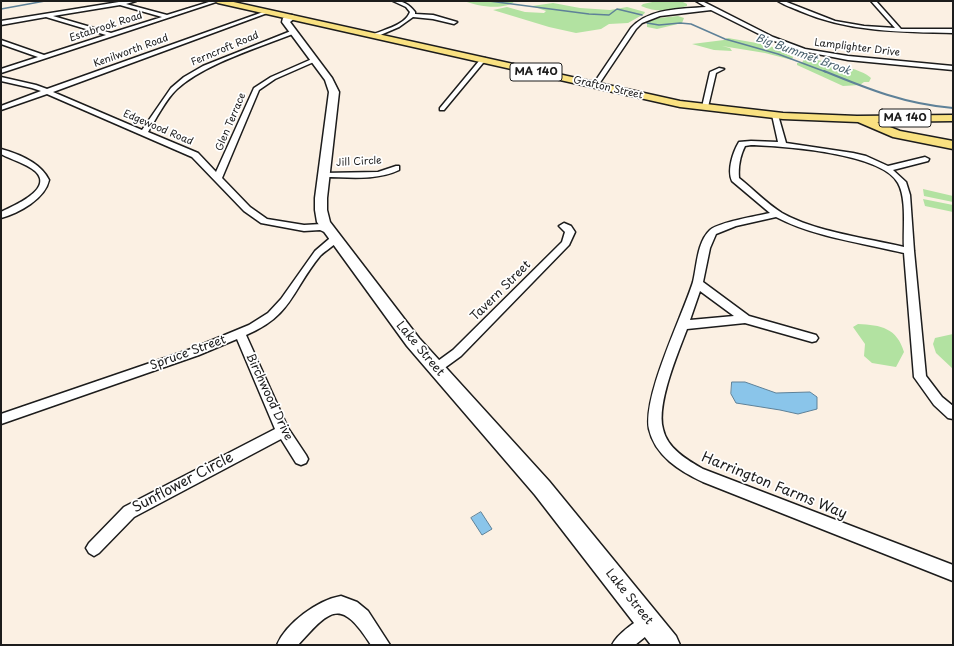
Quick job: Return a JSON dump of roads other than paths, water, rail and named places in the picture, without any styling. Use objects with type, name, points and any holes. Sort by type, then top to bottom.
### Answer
[{"type":"main road","name":"Grafton Street","points":[[218,1],[268,12],[292,24],[376,36],[664,101],[775,115],[857,119],[883,130],[914,138],[953,145]]},
{"type":"main road","points":[[896,118],[891,122],[894,128],[914,138]]},
{"type":"main road","name":"MA 140","points":[[857,119],[953,118]]},
{"type":"street","points":[[1,23],[134,1]]},
{"type":"street","name":"Estabrook Road","points":[[1,71],[218,1]]},
{"type":"street","points":[[395,1],[410,8],[413,12],[412,16]]},
{"type":"street","name":"Lamplighter Drive","points":[[698,1],[778,41],[814,52],[848,58],[953,68]]},
{"type":"street","name":"Lamplighter Drive","points":[[780,1],[822,19],[841,24],[868,28],[899,30],[953,31]]},
{"type":"street","points":[[873,1],[899,30]]},
{"type":"street","points":[[119,4],[168,17]]},
{"type":"street","points":[[595,86],[640,21],[656,15],[712,8]]},
{"type":"street","name":"Kenilworth Road","points":[[1,108],[268,12]]},
{"type":"street","points":[[47,15],[111,35]]},
{"type":"street","points":[[376,36],[404,22],[412,16],[433,17],[454,22]]},
{"type":"street","name":"Lake Street","points":[[292,24],[314,60],[329,80],[334,92],[323,175],[321,210],[324,222],[392,315],[435,368],[542,488],[667,645]]},
{"type":"street","name":"Ferncroft Road","points":[[144,133],[174,90],[186,78],[292,24]]},
{"type":"street","points":[[1,42],[43,57]]},
{"type":"street","name":"Glen Terrace","points":[[218,178],[256,89],[273,78],[314,60]]},
{"type":"street","points":[[442,110],[477,67],[485,60]]},
{"type":"street","points":[[705,107],[713,72],[721,69]]},
{"type":"street","name":"Edgewood Road","points":[[1,79],[21,82],[46,91],[195,155],[251,213],[264,221],[304,228],[322,227],[333,233]]},
{"type":"street","points":[[775,115],[783,145]]},
{"type":"street","points":[[909,252],[817,230],[792,222],[777,214],[737,182],[734,173],[742,144],[753,143],[783,145],[852,155],[869,160],[899,178],[905,187],[920,377],[938,401],[953,414]]},
{"type":"street","points":[[1,151],[36,168],[43,174],[45,180],[44,187],[32,199],[1,215]]},
{"type":"street","points":[[886,169],[925,159]]},
{"type":"street","name":"Jill Circle","points":[[323,175],[378,174],[396,168]]},
{"type":"street","name":"Harrington Farms Way","points":[[777,214],[727,226],[713,232],[708,242],[697,283],[658,398],[654,417],[659,438],[671,455],[701,475],[736,490],[953,573]]},
{"type":"street","name":"Tavern Street","points":[[435,368],[457,353],[566,243],[570,232],[568,228],[564,226]]},
{"type":"street","name":"Spruce Street","points":[[1,419],[188,354],[240,334],[264,322],[285,302],[318,253],[334,240],[333,233]]},
{"type":"street","points":[[697,283],[745,319],[812,338]]},
{"type":"street","points":[[683,325],[745,319]]},
{"type":"street","name":"Birchwood Drive","points":[[240,334],[283,431],[301,459]]},
{"type":"street","name":"Sunflower Circle","points":[[94,548],[129,512],[283,431]]},
{"type":"street","points":[[286,645],[314,615],[322,609],[329,606],[343,605],[350,607],[361,616],[381,645]]},
{"type":"street","points":[[621,645],[650,622]]},
{"type":"water","points":[[732,382],[745,382],[776,393],[810,392],[817,397],[817,409],[798,414],[736,403],[731,394]]},
{"type":"water","points":[[481,512],[492,529],[482,535],[471,518]]},
{"type":"waterway","name":"Big Bummet Brook","points":[[1,9],[45,1]]},
{"type":"waterway","name":"Big Bummet Brook","points":[[489,1],[589,14],[609,15],[617,9],[642,15]]},
{"type":"waterway","name":"Big Bummet Brook","points":[[647,23],[659,25],[680,23],[691,24],[725,39],[778,54],[826,72]]},
{"type":"waterway","name":"Big Bummet Brook","points":[[824,71],[887,95],[919,103],[953,108]]}]
